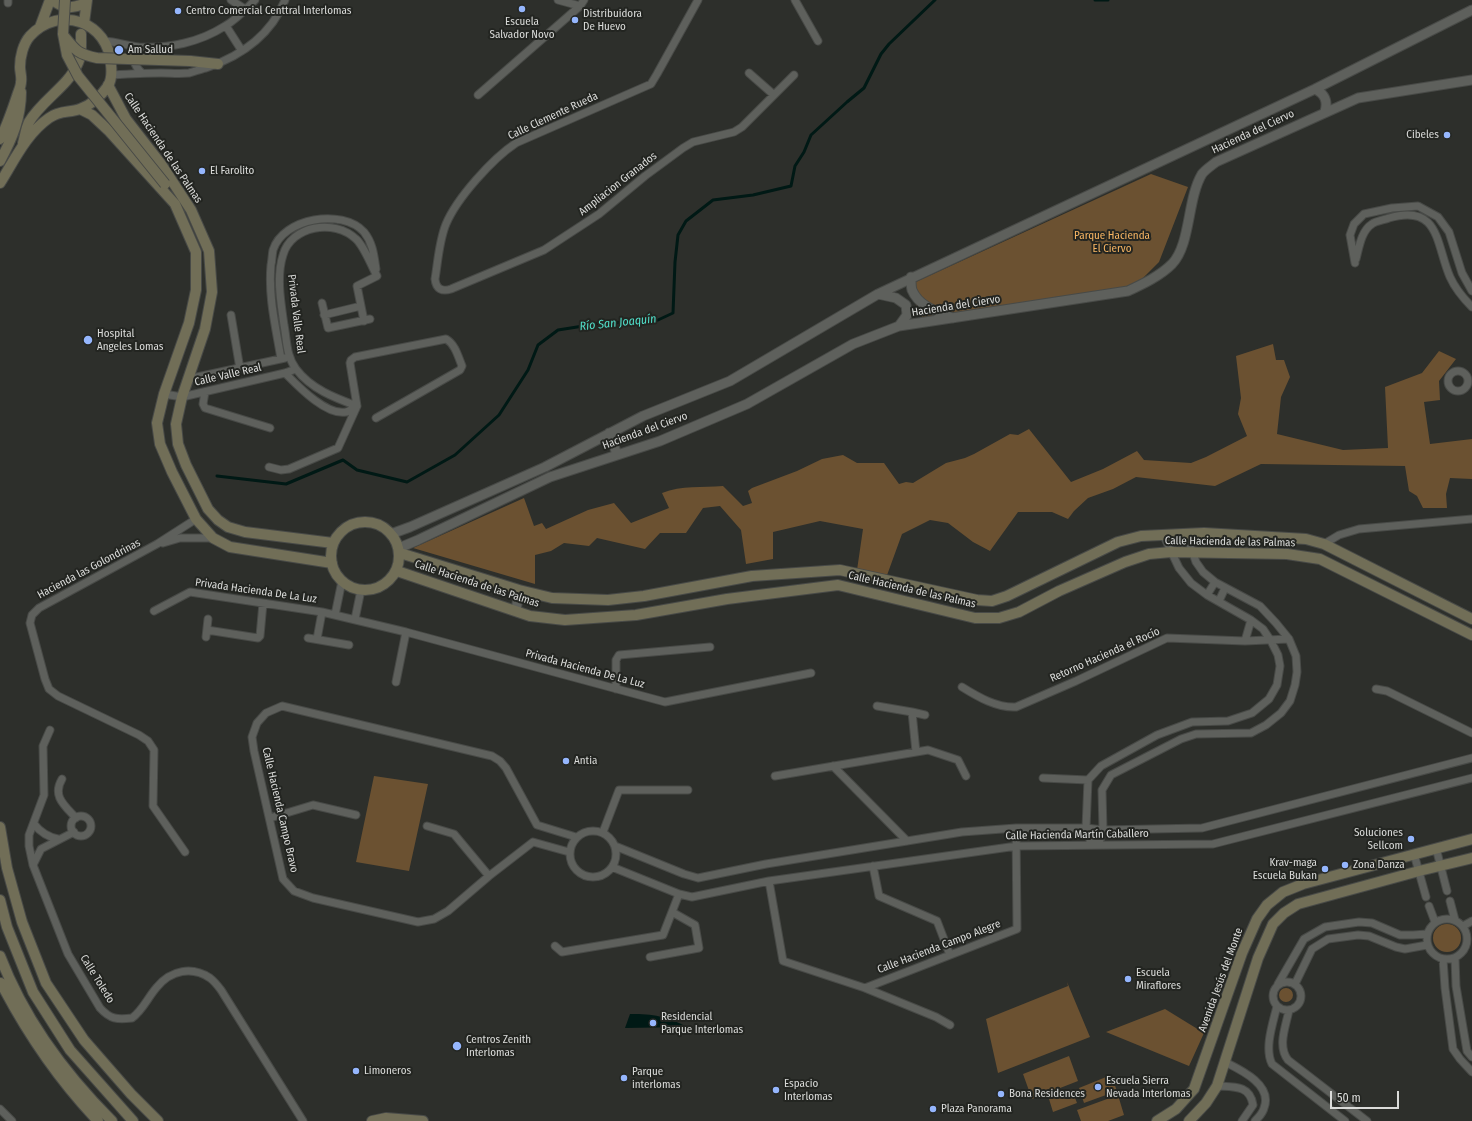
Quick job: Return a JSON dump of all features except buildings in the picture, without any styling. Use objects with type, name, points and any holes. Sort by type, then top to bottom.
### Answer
[{"type":"main road","points":[[40,27],[52,0],[67,8],[73,8],[86,1]]},
{"type":"main road","points":[[65,0],[62,34],[67,55],[78,76],[165,184],[175,204]]},
{"type":"main road","points":[[84,23],[86,1]]},
{"type":"main road","points":[[0,161],[11,139],[19,117],[21,107],[20,66],[22,51],[29,37],[40,27],[54,20],[69,19],[84,23],[106,41],[111,58],[112,75],[108,85],[97,99],[80,109],[57,113],[47,119],[22,145]]},
{"type":"main road","points":[[62,34],[73,48],[82,55],[90,57],[190,61],[218,64]]},
{"type":"main road","points":[[0,183],[22,145],[29,123],[38,110],[72,74],[77,66],[80,57],[81,34]]},
{"type":"main road","points":[[1,135],[21,82]]},
{"type":"main road","name":"Calle Hacienda de las Palmas","points":[[108,85],[126,119],[161,164],[191,210],[209,251],[212,292],[205,329],[182,397],[176,424],[178,444],[186,465],[208,509],[218,520],[228,527],[245,532],[333,543]]},
{"type":"main road","name":"Calle Hacienda de las Palmas","points":[[80,109],[92,115],[108,130],[175,204],[196,252],[196,290],[189,323],[164,394],[157,424],[160,444],[196,520],[213,538],[230,547],[332,563]]},
{"type":"main road","points":[[108,130],[113,121],[117,119],[126,119]]},
{"type":"main road","points":[[361,522],[381,526],[392,534],[399,551],[399,562],[397,571],[391,580],[372,590],[361,590],[351,587],[342,581],[336,573],[331,555],[333,543],[342,531],[351,525],[361,522]]},
{"type":"main road","name":"Calle Hacienda de las Palmas","points":[[399,551],[519,590],[552,598],[608,600],[644,596],[752,576],[840,570],[977,600],[992,601],[1007,596],[1118,542],[1141,536],[1186,533],[1285,538],[1306,540],[1324,544],[1472,618]]},
{"type":"main road","name":"Calle Hacienda de las Palmas","points":[[397,571],[530,616],[565,620],[636,616],[727,599],[838,585],[975,618],[999,618],[1019,612],[1059,591],[1125,562],[1149,554],[1171,552],[1287,554],[1320,559],[1472,635]]},
{"type":"main road","points":[[1407,603],[1414,589]]},
{"type":"main road","points":[[0,827],[7,868],[22,922],[46,983],[84,1040],[131,1094],[158,1121]]},
{"type":"main road","name":"Avenida Jesús del Monte","points":[[1157,1121],[1176,1109],[1194,1089],[1242,953],[1257,919],[1267,905],[1283,892],[1303,884],[1472,839]]},
{"type":"main road","points":[[1189,1121],[1206,1103],[1217,1086],[1258,958],[1273,924],[1284,913],[1298,904],[1472,858]]},
{"type":"main road","points":[[0,900],[7,927],[32,992],[70,1050],[133,1121]]},
{"type":"main road","points":[[0,956],[7,974],[24,1006],[46,1042],[71,1075],[112,1121]]},
{"type":"main road","points":[[0,983],[38,1049],[64,1083],[98,1121]]},
{"type":"main road","points":[[372,1121],[386,1118],[422,1121]]},
{"type":"street","points":[[231,0],[245,9]]},
{"type":"street","points":[[106,41],[137,47],[154,48],[200,39],[226,26],[256,0]]},
{"type":"street","points":[[112,75],[142,73],[189,73],[218,64],[256,42],[271,25],[282,8],[285,0]]},
{"type":"street","points":[[558,0],[582,3]]},
{"type":"street","name":"Calle Clemente Rueda","points":[[442,290],[435,283],[435,279],[445,225],[457,203],[505,151],[516,143],[650,84],[698,0]]},
{"type":"street","points":[[795,0],[818,41]]},
{"type":"street","points":[[478,95],[582,3]]},
{"type":"street","name":"Hacienda del Ciervo","points":[[392,534],[545,467],[643,416],[730,381],[878,294],[911,277],[1315,88],[1472,10]]},
{"type":"street","points":[[226,26],[242,51]]},
{"type":"street","points":[[137,47],[134,54],[134,61],[136,68],[142,73]]},
{"type":"street","points":[[749,73],[774,95]]},
{"type":"street","name":"Ampliacion Granados","points":[[442,290],[446,291],[544,250],[599,214],[644,176],[692,142],[734,132],[742,127],[794,75]]},
{"type":"street","name":"Hacienda del Ciervo","points":[[399,551],[418,540],[550,477],[660,441],[748,404],[853,344],[899,326],[1128,291],[1140,286],[1173,263],[1182,247],[1197,184],[1203,173],[1216,162],[1358,98],[1472,80]]},
{"type":"street","points":[[1315,88],[1322,92],[1326,99],[1325,112]]},
{"type":"street","points":[[1472,291],[1462,273],[1449,232],[1438,217],[1418,206],[1392,208],[1364,214],[1354,224],[1350,235],[1355,263],[1362,236],[1372,224],[1394,217],[1417,216],[1431,225],[1438,238],[1450,278],[1464,299],[1472,307]]},
{"type":"street","name":"Privada Valle Real","points":[[281,359],[272,305],[271,271],[273,250],[283,233],[300,225],[326,218],[345,220],[364,232],[373,248],[377,276]]},
{"type":"street","name":"Privada Valle Real","points":[[357,406],[330,396],[310,383],[296,369],[289,358],[281,304],[279,272],[283,254],[290,240],[302,231],[327,227],[345,231],[356,239],[377,276]]},
{"type":"street","points":[[322,304],[328,328],[367,320],[361,306],[357,286],[377,276]]},
{"type":"street","points":[[911,277],[912,289],[920,302],[930,309],[954,318]]},
{"type":"street","points":[[878,294],[896,298],[906,305],[907,315],[899,326]]},
{"type":"street","points":[[324,315],[361,306]]},
{"type":"street","points":[[231,315],[240,369]]},
{"type":"street","points":[[269,467],[282,470],[290,469],[336,450],[340,446],[357,406],[350,364],[355,357],[446,339],[453,344],[462,366],[460,370],[376,418]]},
{"type":"street","name":"Calle Valle Real","points":[[188,379],[289,358]]},
{"type":"street","name":"Calle Valle Real","points":[[164,394],[182,397],[285,373],[296,369]]},
{"type":"street","points":[[285,373],[304,392],[324,406],[336,411],[346,412],[357,406]]},
{"type":"street","points":[[205,392],[202,404],[205,408],[270,428]]},
{"type":"street","points":[[609,433],[617,454]]},
{"type":"street","points":[[1324,544],[1339,535],[1359,529],[1472,519]]},
{"type":"street","name":"Hacienda las Golondrinas","points":[[185,852],[153,806],[154,750],[148,741],[139,735],[58,696],[50,688],[45,679],[30,623],[32,614],[39,608],[157,544],[196,520]]},
{"type":"street","points":[[1060,846],[1100,840],[1103,830],[1102,790],[1111,775],[1181,739],[1196,734],[1251,733],[1266,725],[1281,713],[1290,700],[1295,685],[1297,672],[1296,656],[1289,639],[1260,606],[1225,588],[1203,572],[1196,562],[1186,533]]},
{"type":"street","points":[[1086,828],[1088,780],[1101,766],[1157,735],[1192,722],[1228,721],[1252,713],[1269,699],[1277,685],[1280,666],[1278,655],[1263,629],[1251,620],[1207,595],[1191,583],[1179,568],[1163,534]]},
{"type":"street","name":"Hacienda las Golondrinas","points":[[157,544],[180,538],[213,538]]},
{"type":"street","points":[[335,615],[342,581]]},
{"type":"street","points":[[1207,595],[1215,582]]},
{"type":"street","points":[[1219,601],[1225,588]]},
{"type":"street","points":[[355,619],[361,590]]},
{"type":"street","points":[[516,611],[519,590]]},
{"type":"street","name":"Privada Hacienda De La Luz","points":[[154,611],[190,592],[322,612],[406,632],[665,702],[811,673]]},
{"type":"street","points":[[208,619],[207,634],[258,638],[260,636],[263,603]]},
{"type":"street","points":[[317,639],[322,612]]},
{"type":"street","points":[[1246,642],[1251,620]]},
{"type":"street","points":[[396,682],[406,632]]},
{"type":"street","points":[[308,638],[349,645]]},
{"type":"street","name":"Retorno Hacienda el Rocío","points":[[962,687],[993,703],[1006,707],[1016,707],[1076,681],[1167,638],[1246,642],[1289,639]]},
{"type":"street","points":[[616,689],[616,660],[620,655],[710,647]]},
{"type":"street","points":[[1376,689],[1387,691],[1472,733]]},
{"type":"street","name":"Calle Hacienda Campo Bravo","points":[[569,852],[533,842],[489,876],[448,911],[434,919],[418,922],[313,898],[294,891],[283,879],[252,737],[257,723],[266,713],[282,706],[492,756],[500,761],[506,768],[537,825],[576,837]]},
{"type":"street","points":[[877,706],[925,715]]},
{"type":"street","points":[[912,712],[916,752]]},
{"type":"street","name":"Calle Toledo","points":[[50,730],[43,746],[44,795],[29,835],[29,846],[33,865],[68,954],[100,1008],[107,1015],[115,1018],[132,1018],[142,1009],[161,982],[168,976],[178,971],[188,971],[198,972],[211,978],[221,990],[303,1121]]},
{"type":"street","points":[[775,776],[928,750],[958,760],[966,776]]},
{"type":"street","name":"Calle Hacienda Martín Caballero","points":[[615,846],[684,874],[698,878],[766,864],[962,832],[1016,828],[1086,828],[1103,830],[1202,828],[1472,758]]},
{"type":"street","points":[[833,766],[907,841]]},
{"type":"street","points":[[1043,778],[1088,780]]},
{"type":"street","name":"Calle Hacienda Martín Caballero","points":[[612,867],[679,894],[692,897],[769,881],[1017,846],[1213,844],[1472,778]]},
{"type":"street","points":[[62,779],[58,785],[57,792],[76,818]]},
{"type":"street","points":[[603,832],[619,790],[688,790]]},
{"type":"street","points":[[270,818],[313,805],[356,815]]},
{"type":"street","points":[[76,818],[87,818],[91,824],[91,829],[87,835],[77,835],[74,832],[72,824],[76,818]]},
{"type":"street","points":[[34,824],[45,835],[58,839]]},
{"type":"street","points":[[427,826],[454,834],[489,876]]},
{"type":"street","name":"Calle Hacienda Campo Alegre","points":[[865,988],[1017,929],[1016,828]]},
{"type":"street","points":[[593,830],[603,832],[610,838],[615,846],[616,857],[612,867],[603,875],[591,878],[585,876],[579,873],[571,864],[569,852],[576,837],[584,831],[593,830]]},
{"type":"street","points":[[33,865],[40,849],[74,832]]},
{"type":"street","points":[[1436,848],[1447,891]]},
{"type":"street","points":[[1414,854],[1426,896]]},
{"type":"street","points":[[873,866],[879,896],[937,921],[950,955]]},
{"type":"street","points":[[769,881],[783,961],[865,988],[936,1017],[950,1025]]},
{"type":"street","points":[[555,946],[562,952],[663,935],[679,894]]},
{"type":"street","points":[[1450,901],[1455,920]]},
{"type":"street","points":[[1429,906],[1435,922]]},
{"type":"street","points":[[650,957],[699,948],[695,925],[672,912]]},
{"type":"street","points":[[1445,918],[1455,920],[1463,926],[1470,942],[1463,952],[1455,958],[1443,959],[1433,954],[1427,945],[1427,934],[1430,927],[1435,922],[1445,918]]},
{"type":"street","points":[[1463,926],[1472,921]]},
{"type":"street","points":[[1278,984],[1289,981],[1295,984],[1300,990],[1301,999],[1297,1006],[1289,1010],[1285,1010],[1277,1006],[1273,999],[1273,991],[1304,939],[1325,927],[1359,922],[1372,924],[1400,935],[1427,934]]},
{"type":"street","points":[[1295,984],[1312,949],[1328,939],[1358,935],[1368,936],[1405,949],[1427,945]]},
{"type":"street","points":[[1455,958],[1456,986],[1467,1051],[1472,1057]]},
{"type":"street","points":[[1443,959],[1445,988],[1453,1049],[1472,1072]]},
{"type":"street","points":[[1277,1006],[1268,1049],[1269,1058],[1272,1064],[1345,1121]]},
{"type":"street","points":[[1289,1010],[1282,1046],[1283,1054],[1288,1060],[1367,1121]]},
{"type":"street","points":[[1225,1062],[1240,1069],[1257,1082],[1262,1088],[1265,1103],[1262,1114],[1256,1121]]},
{"type":"street","points":[[1217,1086],[1240,1088],[1250,1095],[1253,1105],[1242,1121]]},
{"type":"street","points":[[0,1109],[12,1121]]},
{"type":"street","points":[[295,1121],[296,1109]]},
{"type":"green space","name":"Parque Hacienda El Ciervo","points":[[1151,174],[1188,187],[1159,262],[1134,287],[922,317],[907,286]]},
{"type":"green space","points":[[1273,344],[1276,360],[1284,360],[1290,377],[1281,397],[1277,434],[1343,450],[1388,448],[1385,387],[1422,373],[1439,351],[1456,359],[1439,381],[1440,400],[1424,402],[1430,444],[1472,439],[1472,479],[1450,478],[1446,494],[1447,508],[1423,508],[1417,496],[1409,491],[1405,466],[1261,464],[1215,486],[1136,477],[1113,489],[1088,498],[1068,519],[1052,512],[1018,512],[990,551],[973,542],[948,523],[930,520],[902,534],[886,578],[857,570],[863,529],[820,521],[773,532],[773,559],[746,564],[741,530],[720,506],[703,508],[686,533],[660,533],[645,549],[597,538],[589,546],[564,543],[551,551],[535,555],[535,584],[413,548],[524,498],[534,526],[542,523],[546,529],[588,510],[614,503],[631,523],[669,508],[662,493],[670,490],[685,488],[723,486],[743,506],[752,503],[748,491],[752,488],[797,471],[822,459],[843,455],[857,463],[884,463],[899,484],[906,482],[913,483],[946,463],[974,454],[1010,434],[1018,435],[1029,429],[1071,482],[1103,469],[1137,451],[1144,460],[1191,463],[1247,436],[1238,414],[1241,398],[1236,356]]},
{"type":"green space","points":[[374,776],[428,784],[409,871],[356,862]]},
{"type":"green space","points":[[1447,924],[1457,928],[1461,938],[1457,948],[1447,952],[1437,948],[1433,938],[1437,928]]},
{"type":"green space","points":[[1067,982],[1090,1037],[998,1073],[986,1019],[1068,986]]},
{"type":"green space","points":[[1283,988],[1289,988],[1293,992],[1293,998],[1289,1002],[1283,1002],[1279,998],[1279,992]]},
{"type":"green space","points":[[1165,1009],[1204,1033],[1189,1066],[1106,1032]]},
{"type":"green space","points":[[1069,1056],[1078,1081],[1032,1099],[1023,1074]]},
{"type":"green space","points":[[1111,1075],[1117,1091],[1084,1103],[1079,1088]]},
{"type":"green space","points":[[1072,1090],[1077,1103],[1053,1112],[1049,1099]]},
{"type":"green space","points":[[1118,1095],[1124,1115],[1108,1121],[1081,1121],[1077,1110]]},
{"type":"water","name":"Residencial Parque Interlomas","points":[[630,1014],[660,1016],[673,1020],[687,1027],[625,1028]]},
{"type":"waterway","name":"Río San Joaquín","points":[[217,476],[286,484],[343,460],[357,470],[407,482],[455,455],[499,415],[528,370],[538,345],[558,330],[596,324],[658,320],[673,313],[675,262],[678,235],[686,221],[713,200],[753,195],[791,186],[795,166],[804,152],[811,135],[864,88],[881,54],[889,44],[935,0]]},
{"type":"waterway","name":"Río San Joaquín","points":[[1095,0],[1108,0]]},
{"type":"place","name":"Escuela Salvador Novo","points":[[522,9]]},
{"type":"place","name":"Centro Comercial Centtral Interlomas","points":[[178,11]]},
{"type":"place","name":"Distribuidora De Huevo","points":[[575,20]]},
{"type":"place","name":"Am Sallud","points":[[119,50]]},
{"type":"place","name":"Cibeles","points":[[1447,135]]},
{"type":"place","name":"El Farolito","points":[[202,171]]},
{"type":"place","name":"Hospital Angeles Lomas","points":[[88,340]]},
{"type":"place","name":"Antia","points":[[566,761]]},
{"type":"place","name":"Soluciones Sellcom","points":[[1411,839]]},
{"type":"place","name":"Zona Danza","points":[[1345,865]]},
{"type":"place","name":"Krav-maga Escuela Bukan","points":[[1325,869]]},
{"type":"place","name":"Escuela Miraflores","points":[[1128,979]]},
{"type":"place","name":"Residencial Parque Interlomas","points":[[653,1023]]},
{"type":"place","name":"Centros Zenith Interlomas","points":[[457,1046]]},
{"type":"place","name":"Limoneros","points":[[356,1071]]},
{"type":"place","name":"Parque interlomas","points":[[624,1078]]},
{"type":"place","name":"Escuela Sierra Nevada Interlomas","points":[[1098,1087]]},
{"type":"place","name":"Espacio Interlomas","points":[[776,1090]]},
{"type":"place","name":"Bona Residences","points":[[1001,1094]]},
{"type":"place","name":"Plaza Panorama","points":[[933,1109]]}]
